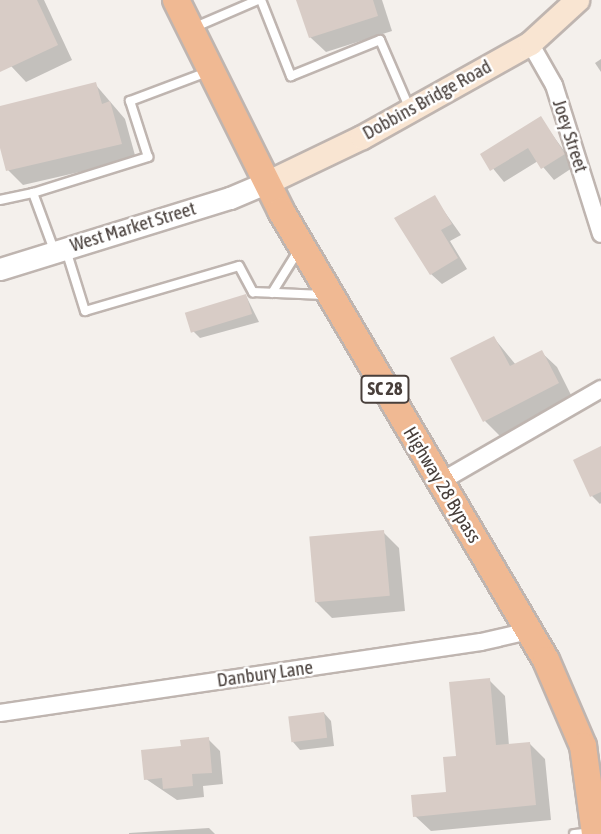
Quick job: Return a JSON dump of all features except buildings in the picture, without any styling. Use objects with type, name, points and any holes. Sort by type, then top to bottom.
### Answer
[{"type":"highway","name":"Highway 28 Bypass","points":[[176,0],[266,183],[558,683],[587,745],[588,833]]},
{"type":"main road","name":"Dobbins Bridge Road","points":[[266,183],[410,110],[530,43],[576,0]]},
{"type":"street","name":"Joey Street","points":[[530,43],[554,85],[601,234]]},
{"type":"street","name":"West Market Street","points":[[0,269],[230,198],[266,183]]},
{"type":"street","points":[[440,482],[601,389]]},
{"type":"street","name":"Danbury Lane","points":[[0,713],[481,642],[529,631]]},
{"type":"lane","points":[[189,29],[259,0],[291,76],[380,40],[410,110]]},
{"type":"lane","points":[[0,200],[33,193],[148,157],[130,101],[210,71]]},
{"type":"lane","points":[[33,193],[60,249],[85,311],[239,266],[253,292],[330,295]]},
{"type":"lane","points":[[272,293],[302,246]]}]
